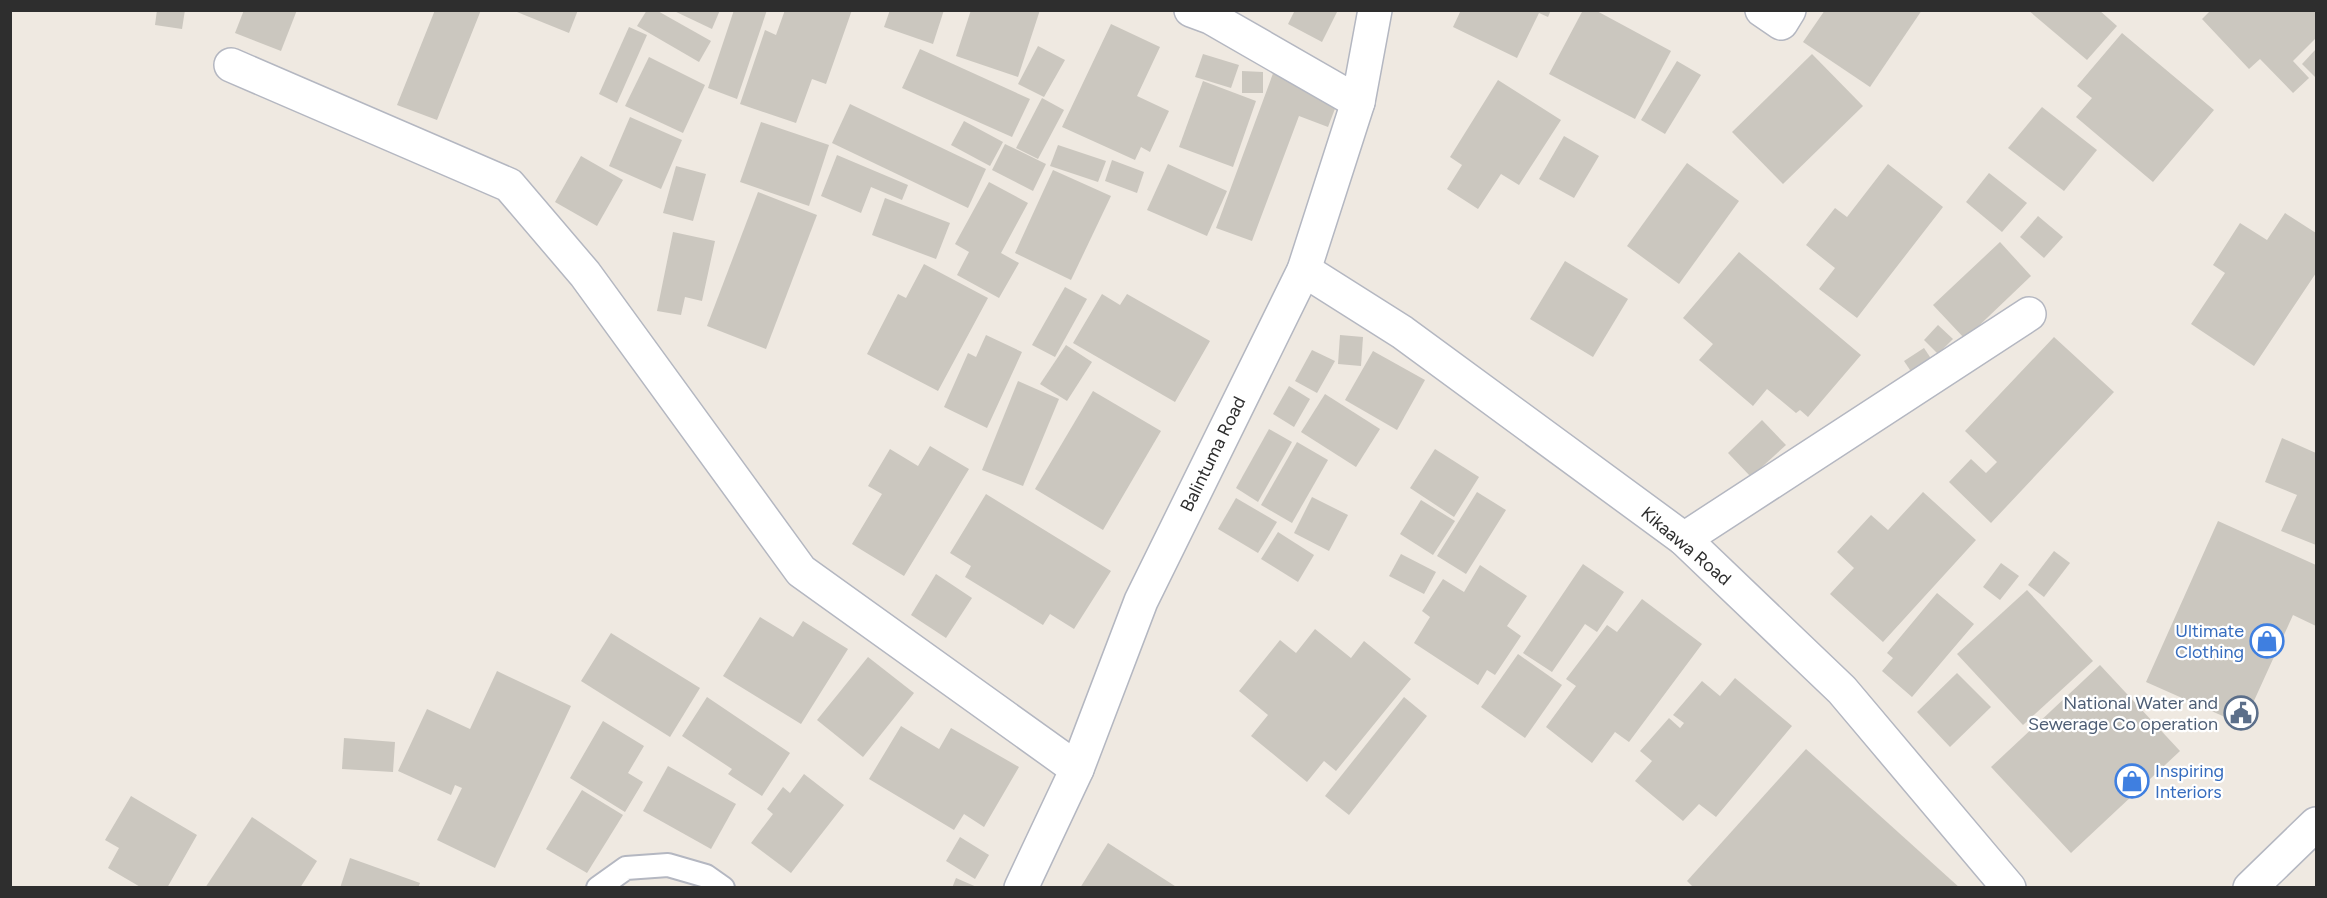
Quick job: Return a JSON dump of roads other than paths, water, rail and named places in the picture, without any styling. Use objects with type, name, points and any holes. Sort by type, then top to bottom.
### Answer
[{"type":"street","points":[[1191,10],[1210,17],[1358,102]]},
{"type":"street","name":"Balintuma Road","points":[[1021,888],[1077,769],[1141,601],[1304,270],[1358,102],[1375,10]]},
{"type":"street","points":[[1762,10],[1781,23],[1790,10]]},
{"type":"street","points":[[231,65],[509,186],[585,274],[801,571],[1077,769]]},
{"type":"street","name":"Kikaawa Road","points":[[1304,270],[1402,332],[1684,539],[1842,690],[2009,888]]},
{"type":"street","points":[[1684,539],[2029,314]]},
{"type":"street","points":[[2250,888],[2316,824]]},
{"type":"lane","points":[[598,888],[626,867],[668,865],[706,876],[723,888]]},
{"type":"place","name":"Ultimate Clothing","points":[[2267,641]]},
{"type":"place","name":"National Water and Sewerage Co operation","points":[[2241,713]]},
{"type":"place","name":"Inspiring Interiors","points":[[2132,781]]}]
